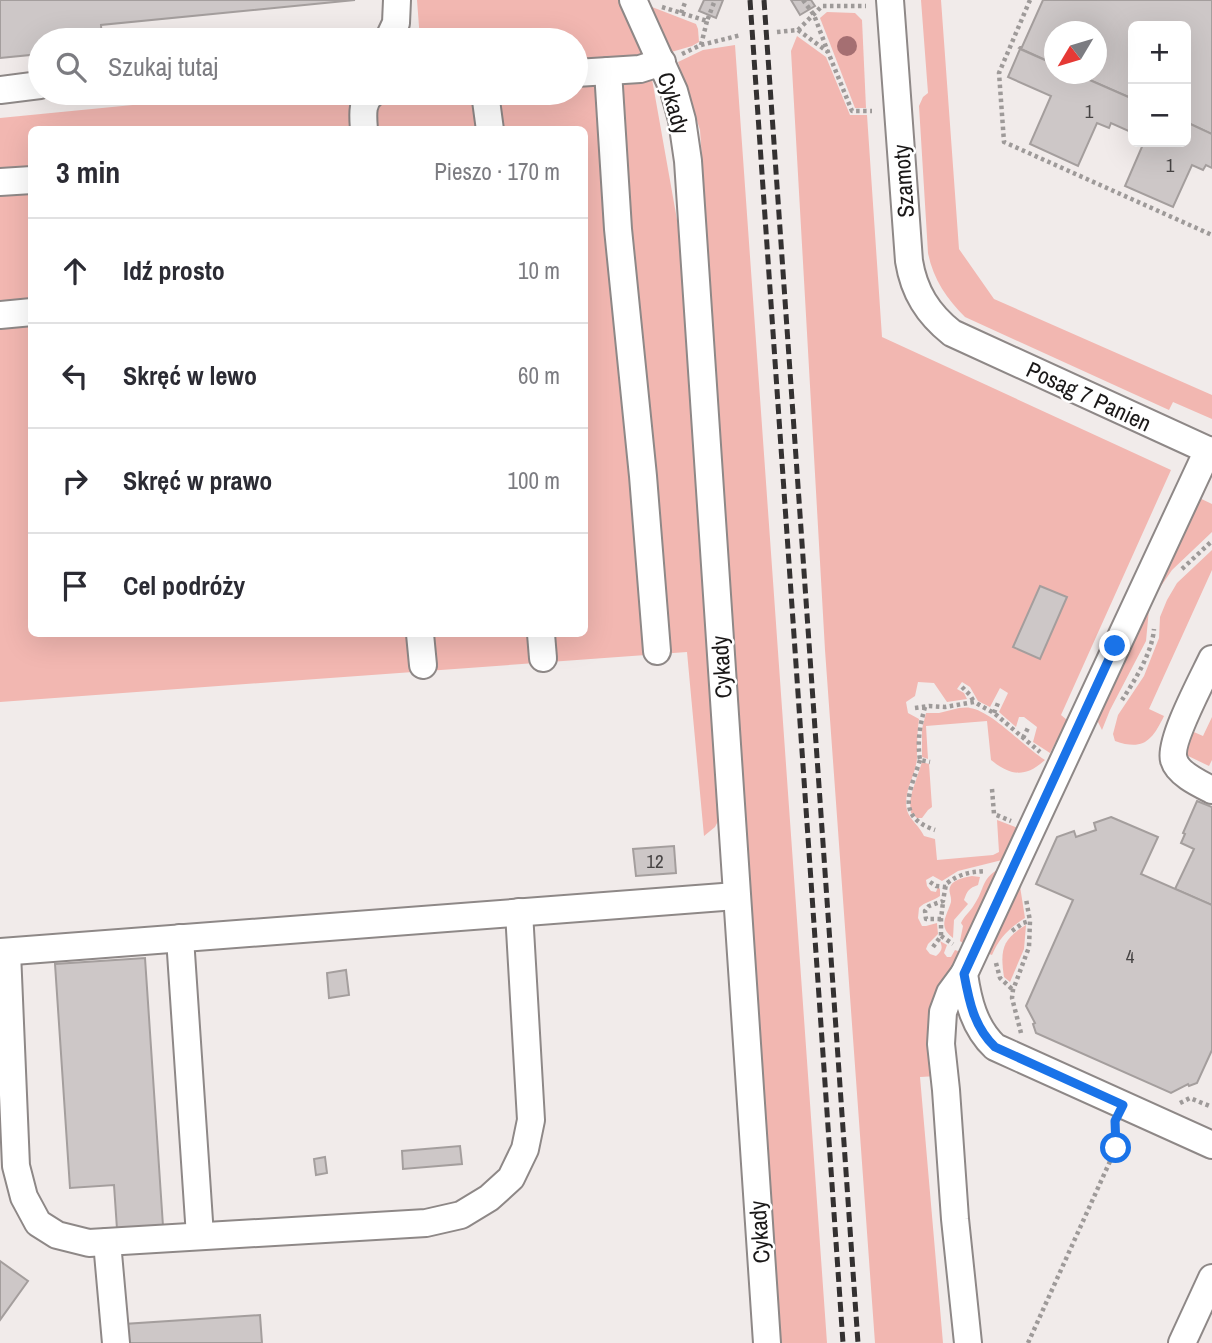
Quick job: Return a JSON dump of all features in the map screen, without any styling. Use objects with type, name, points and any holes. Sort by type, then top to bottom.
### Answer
[{"type":"street","points":[[394,28],[397,23],[397,0]]},
{"type":"street","name":"Cykady","points":[[634,1],[674,91],[682,120],[688,161],[767,1343]]},
{"type":"street","name":"Szamoty","points":[[878,3],[911,276],[916,290],[932,314],[952,333],[965,340]]},
{"type":"street","points":[[588,72],[640,69],[662,62]]},
{"type":"street","points":[[608,71],[618,229],[643,476],[657,651]]},
{"type":"street","points":[[0,90],[28,86]]},
{"type":"street","points":[[364,105],[364,126]]},
{"type":"street","points":[[487,105],[489,126]]},
{"type":"street","points":[[0,183],[28,180]]},
{"type":"street","points":[[0,315],[28,312]]},
{"type":"street","name":"Posag 7 Panien","points":[[965,340],[1210,451]]},
{"type":"street","points":[[968,1343],[941,1044],[943,1012],[950,993],[964,974],[1115,646],[1210,451]]},
{"type":"street","points":[[420,637],[423,666]]},
{"type":"street","points":[[1212,659],[1174,742],[1174,761],[1184,774],[1212,790]]},
{"type":"street","points":[[519,912],[531,1120],[525,1149],[511,1178],[489,1198],[461,1215],[426,1223],[89,1243],[57,1235],[38,1223],[24,1197],[16,1166],[4,952],[519,912],[736,896]]},
{"type":"street","points":[[180,938],[200,1236]]},
{"type":"street","points":[[964,974],[968,999],[975,1018],[984,1037],[995,1047],[1123,1105],[1210,1140]]},
{"type":"street","points":[[107,1242],[116,1343]]},
{"type":"street","points":[[1182,1343],[1212,1278]]},
{"type":"path","points":[[681,13],[686,0]]},
{"type":"path","points":[[701,45],[715,0]]},
{"type":"path","points":[[803,0],[814,15],[852,111],[872,111]]},
{"type":"path","points":[[1030,0],[999,73],[1004,142],[1212,235]]},
{"type":"path","points":[[634,1],[651,3],[707,21]]},
{"type":"path","points":[[777,32],[798,30],[814,15],[821,3],[878,3]]},
{"type":"path","points":[[798,30],[828,52]]},
{"type":"path","points":[[662,62],[701,45],[741,35]]},
{"type":"path","points":[[962,687],[974,702],[994,713],[1047,758]]},
{"type":"path","points":[[915,708],[974,702]]},
{"type":"path","points":[[994,713],[998,703]]},
{"type":"path","points":[[925,707],[919,733],[920,760],[910,788],[908,803],[910,814],[921,824],[935,830]]},
{"type":"path","points":[[1023,738],[1029,726]]},
{"type":"path","points":[[920,760],[930,762]]},
{"type":"path","points":[[933,947],[941,936],[946,884],[969,872],[985,871]]},
{"type":"path","points":[[930,882],[946,887]]},
{"type":"path","points":[[997,954],[1000,978],[1013,990],[1029,947],[1030,921],[1025,891]]},
{"type":"path","points":[[941,919],[926,919],[925,911],[929,906],[943,901]]},
{"type":"path","points":[[1008,934],[1030,921]]},
{"type":"path","points":[[1028,1343],[1116,1148],[1115,1121],[1123,1105]]},
{"type":"shaded area","points":[[417,0],[619,0],[645,61],[623,82],[652,79],[679,231],[722,813],[715,827],[704,836],[687,652],[0,702],[0,118],[133,105],[588,105],[588,28],[419,28]]},
{"type":"shaded area","points":[[921,0],[941,0],[959,249],[994,299],[1212,395],[1212,419],[1173,402],[1169,410],[965,317],[947,296],[933,271],[928,253],[919,106],[928,93]]},
{"type":"shaded area","points":[[652,7],[696,24],[699,42],[668,53]]},
{"type":"shaded area","points":[[827,12],[855,13],[862,20],[866,108],[855,108],[820,18]]},
{"type":"shaded area","points":[[797,36],[826,57],[850,115],[867,115],[882,337],[1171,470],[1061,715],[1067,720],[1050,753],[1033,742],[1037,727],[1024,717],[1019,717],[1016,727],[999,712],[1008,693],[1000,688],[990,707],[978,701],[970,687],[962,682],[957,689],[964,693],[967,699],[947,702],[934,683],[918,682],[915,696],[906,702],[908,713],[919,719],[916,765],[906,806],[924,836],[935,839],[937,860],[993,855],[999,852],[997,820],[1018,828],[1002,860],[958,871],[942,881],[933,876],[926,880],[931,891],[936,892],[938,887],[940,889],[940,896],[919,908],[918,918],[922,926],[937,923],[938,934],[926,949],[930,954],[936,956],[940,953],[940,941],[947,945],[944,953],[947,957],[951,957],[955,950],[961,952],[938,1076],[920,1077],[943,1343],[875,1343],[825,650],[791,51]]},
{"type":"shaded area","points":[[735,45],[827,1343],[780,1343],[700,130],[678,62],[703,50]]},
{"type":"shaded area","points":[[1193,495],[1212,504],[1212,532],[1172,570],[1161,586],[1149,609],[1146,641],[1102,730],[1098,722],[1099,703]]},
{"type":"shaded area","points":[[1212,550],[1212,570],[1149,709],[1164,716],[1146,742],[1133,745],[1115,741],[1113,734],[1118,715],[1144,676],[1159,638],[1160,617],[1167,600],[1177,583]]},
{"type":"shaded area","points":[[970,708],[988,716],[1045,760],[1031,770],[1018,773],[998,765],[991,760],[987,721],[926,726],[928,759],[922,757],[922,729],[926,713]]},
{"type":"shaded area","points":[[1212,717],[1212,760],[1209,766],[1184,754],[1187,729],[1203,736]]},
{"type":"shaded area","points":[[922,762],[929,764],[932,807],[922,818],[917,818],[911,813],[910,802]]},
{"type":"shaded area","points":[[1000,868],[964,944],[960,941],[963,926],[961,923],[978,899],[986,880]]},
{"type":"shaded area","points":[[980,877],[978,885],[967,892],[964,900],[968,904],[954,920],[953,938],[944,925],[951,902],[950,887],[958,880]]},
{"type":"shaded area","points":[[1019,880],[1025,918],[1005,934],[992,955],[984,952]]},
{"type":"shaded area","points":[[1026,925],[1024,949],[1010,982],[1004,977],[1004,946],[1012,935]]},
{"type":"building","points":[[0,0],[355,0],[101,25],[101,28],[28,28],[28,55],[0,58]]},
{"type":"building","points":[[704,0],[723,0],[716,18],[699,11]]},
{"type":"building","points":[[791,0],[811,0],[815,6],[800,15]]},
{"type":"building","points":[[1043,0],[1212,0],[1212,134],[1191,124],[1191,21],[1128,21],[1128,97],[1099,84],[1107,84],[1107,21],[1044,21],[1044,59],[1019,48],[1022,47]]},
{"type":"building","points":[[1020,49],[1044,60],[1044,84],[1099,84],[1128,97],[1128,131],[1111,123],[1109,128],[1097,123],[1078,166],[1030,144],[1051,96],[1008,77]]},
{"type":"building","points":[[1191,124],[1212,134],[1212,168],[1206,165],[1203,170],[1192,165],[1173,207],[1125,186],[1142,147],[1191,147]]},
{"type":"building","points":[[1040,586],[1067,597],[1040,659],[1013,647]]},
{"type":"building","points":[[1197,801],[1212,807],[1212,905],[1175,889],[1194,849],[1181,843]]},
{"type":"building","points":[[1111,817],[1158,837],[1141,874],[1212,905],[1212,1050],[1197,1083],[1188,1084],[1171,1093],[1036,1033],[1035,1023],[1026,1006],[1073,900],[1036,884],[1057,837],[1074,831],[1076,837],[1096,830],[1094,823]]},
{"type":"building","points":[[674,846],[676,873],[636,876],[633,849]]},
{"type":"building","points":[[145,958],[163,1226],[117,1229],[114,1185],[70,1188],[55,964]]},
{"type":"building","points":[[346,970],[349,995],[329,998],[327,973]]},
{"type":"building","points":[[460,1146],[462,1164],[403,1169],[402,1151]]},
{"type":"building","points":[[325,1157],[327,1173],[316,1175],[314,1159]]},
{"type":"building","points":[[0,1261],[28,1281],[0,1320]]},
{"type":"building","points":[[260,1315],[262,1343],[126,1343],[124,1324]]},
{"type":"railway","points":[[750,0],[843,1343]]},
{"type":"railway","points":[[764,0],[858,1343]]},
{"type":"route","points":[[1115,646],[964,974],[968,999],[975,1018],[984,1037],[995,1047],[1123,1105],[1115,1121],[1116,1148]]}]
